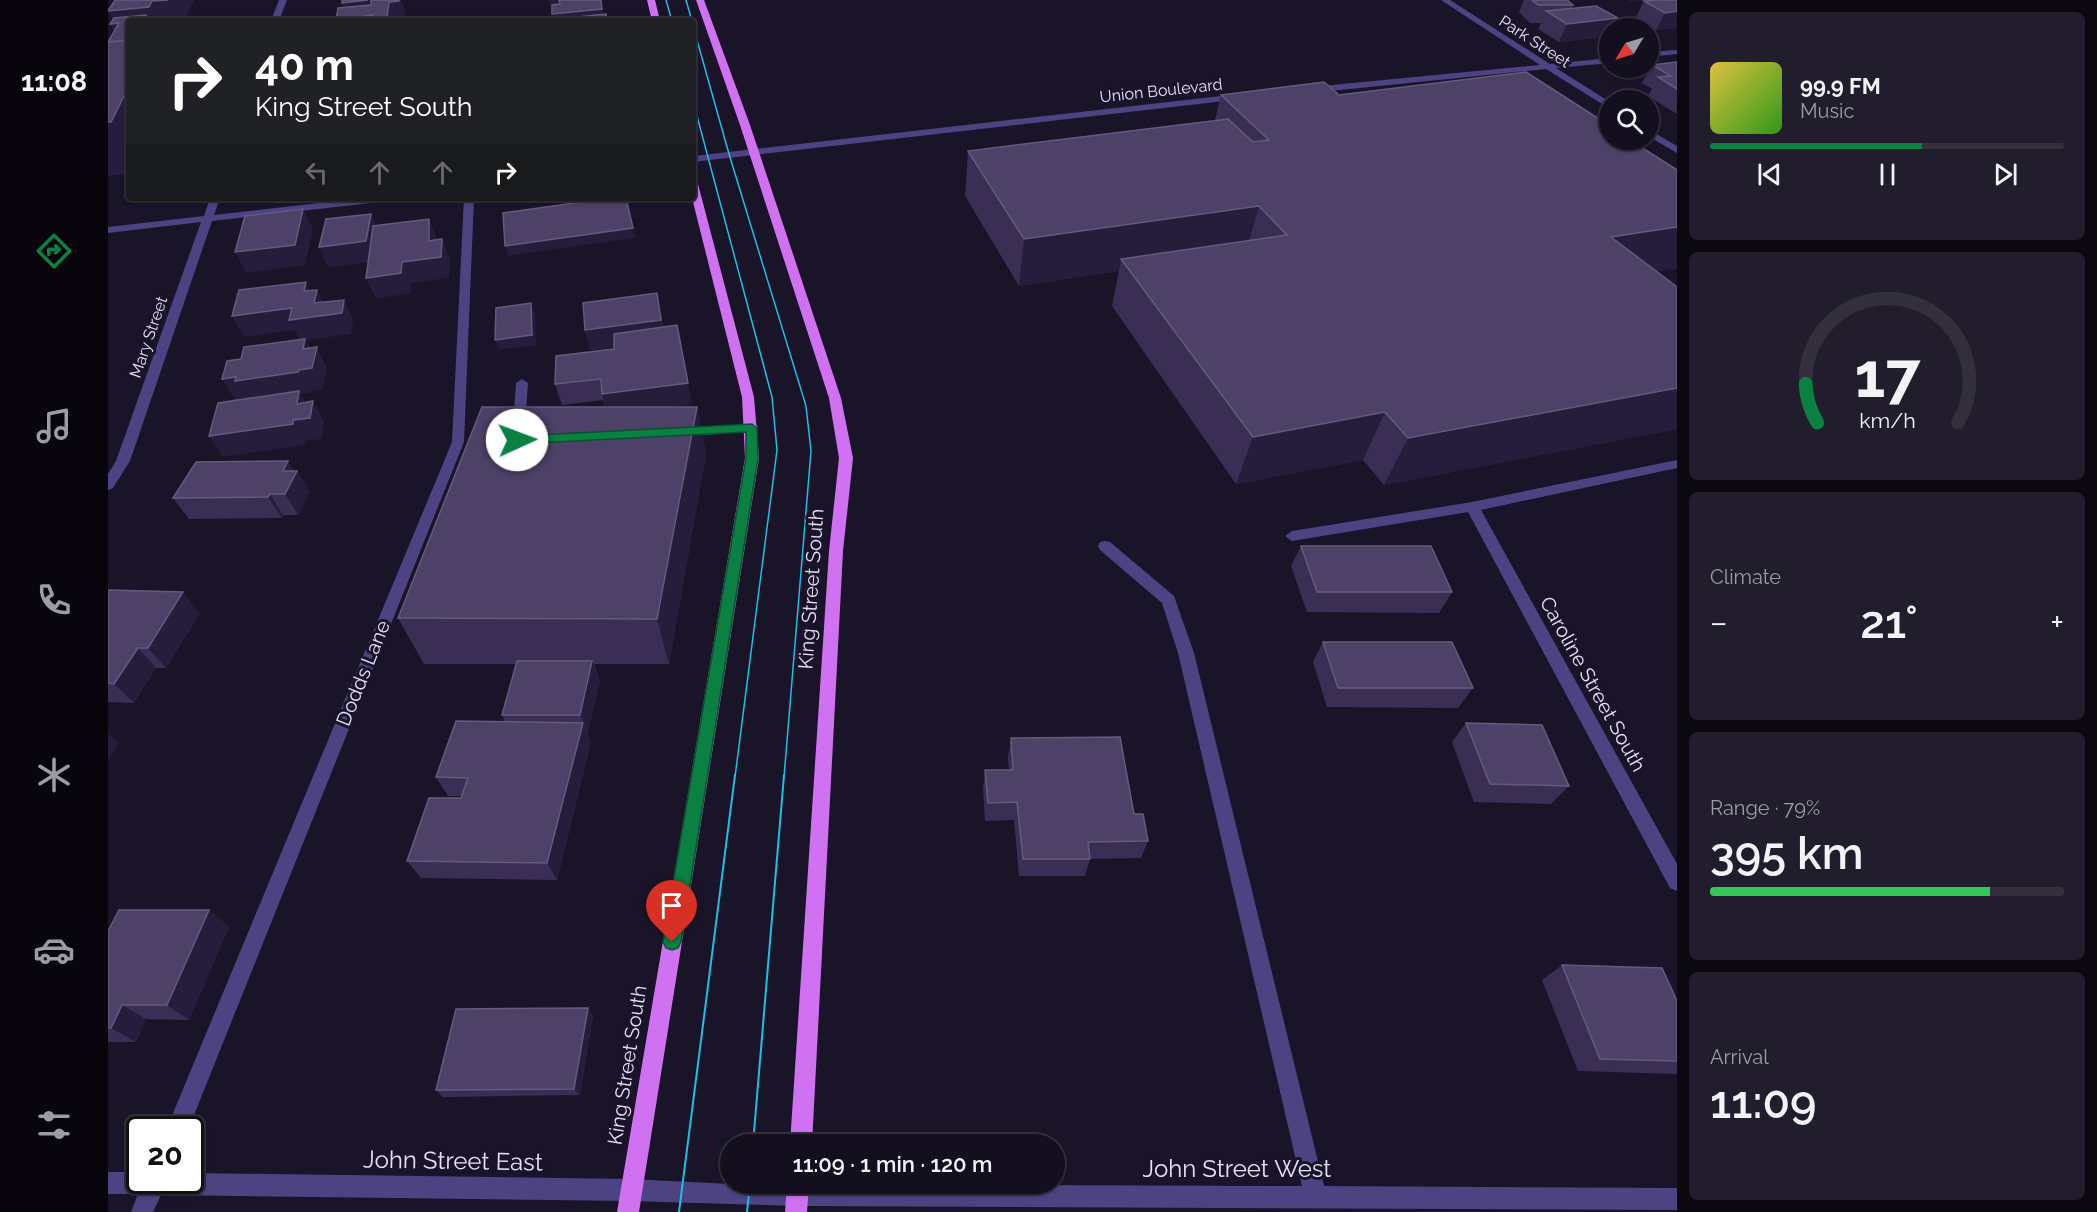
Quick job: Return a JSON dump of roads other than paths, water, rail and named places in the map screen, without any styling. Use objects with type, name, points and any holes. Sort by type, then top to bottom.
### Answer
[{"type":"main road","points":[[651,0],[655,18]]},
{"type":"main road","name":"King Street South","points":[[700,0],[835,398],[846,458],[836,551],[802,1134]]},
{"type":"main road","name":"King Street South","points":[[630,1201],[752,458],[752,428],[748,397],[696,196]]},
{"type":"street","points":[[277,18],[283,0]]},
{"type":"street","name":"Park Street","points":[[1445,0],[1599,99]]},
{"type":"street","points":[[1659,53],[1677,51]]},
{"type":"street","points":[[1303,91],[1599,61]]},
{"type":"street","name":"Union Boulevard","points":[[696,159],[1244,96]]},
{"type":"street","points":[[1659,139],[1677,150]]},
{"type":"street","name":"Mary Street","points":[[108,485],[123,461],[213,201]]},
{"type":"street","points":[[108,230],[362,201]]},
{"type":"street","name":"Dodds Lane","points":[[183,1116],[464,442],[469,201]]},
{"type":"street","points":[[517,440],[522,383]]},
{"type":"street","points":[[671,434],[752,428]]},
{"type":"street","points":[[1292,536],[1472,507],[1677,464]]},
{"type":"street","name":"Caroline Street South","points":[[1472,507],[1677,882]]},
{"type":"street","points":[[1105,546],[1169,600],[1176,621],[1186,653],[1315,1196]]},
{"type":"street","name":"John Street East","points":[[108,1183],[126,1183]]},
{"type":"street","name":"John Street East","points":[[204,1184],[630,1201],[797,1197]]},
{"type":"street","points":[[142,1212],[150,1194]]},
{"type":"street","name":"John Street West","points":[[797,1197],[1315,1196],[1677,1199]]},
{"type":"tram line","points":[[666,0],[671,18]]},
{"type":"tram line","points":[[686,0],[691,18]]},
{"type":"tram line","points":[[696,37],[729,154],[806,406],[811,451],[784,777]]},
{"type":"tram line","points":[[696,112],[772,397],[777,450],[735,777]]},
{"type":"tram line","points":[[679,1212],[735,775]]},
{"type":"tram line","points":[[754,1134],[784,775]]},
{"type":"tram line","points":[[747,1212],[749,1194]]}]
